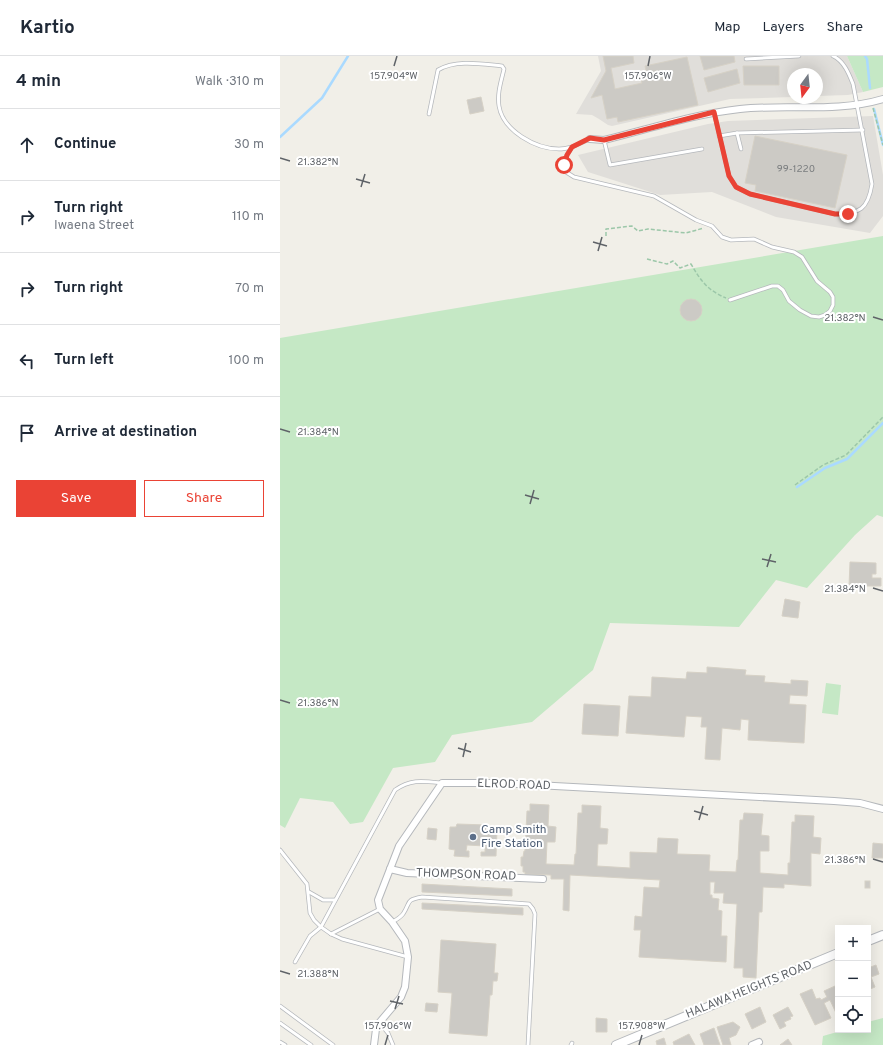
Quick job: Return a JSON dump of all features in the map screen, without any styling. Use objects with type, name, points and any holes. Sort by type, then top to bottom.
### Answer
[{"type":"street","points":[[590,138],[604,140],[714,112],[742,109],[833,107],[870,103],[883,99]]},
{"type":"street","points":[[374,1045],[376,1029],[379,1022],[401,997],[405,987],[408,958],[405,941],[392,922],[380,909],[378,900],[399,846],[442,783]]},
{"type":"street","name":"ELROD ROAD","points":[[442,783],[500,784],[834,800],[860,803],[883,809]]},
{"type":"street","name":"THOMPSON ROAD","points":[[390,869],[407,873],[543,879]]},
{"type":"street","points":[[871,940],[883,935]]},
{"type":"street","name":"HALAWA HEIGHTS ROAD","points":[[616,1045],[632,1042],[835,954]]},
{"type":"street","points":[[752,1045],[759,1042]]},
{"type":"lane","points":[[746,59],[799,56]]},
{"type":"lane","points":[[714,112],[729,176],[736,187],[750,194],[835,214],[848,214],[857,211],[864,206],[870,198],[872,184],[853,84],[848,72],[838,58],[833,56]]},
{"type":"lane","points":[[429,114],[438,70],[445,66],[467,63],[502,66],[504,69],[499,90],[499,107],[505,121],[518,133],[532,142],[545,147],[559,149],[572,147],[590,138]]},
{"type":"lane","points":[[720,136],[737,133],[862,130]]},
{"type":"lane","points":[[737,133],[741,149]]},
{"type":"lane","points":[[604,140],[610,165],[702,149]]},
{"type":"lane","points":[[572,147],[567,155],[564,165],[566,172],[574,177],[654,196],[696,220],[712,226],[722,237],[731,240],[754,239],[772,247],[794,252],[802,257],[817,281],[830,292],[833,297],[830,311],[819,317],[811,316],[800,310],[789,301],[783,290],[778,286],[772,286],[730,300]]},
{"type":"lane","points":[[295,962],[310,936],[321,927],[395,790],[404,784],[418,781],[442,783]]},
{"type":"lane","points":[[280,850],[307,884],[310,913],[321,927],[342,939],[408,958]]},
{"type":"lane","points":[[309,892],[323,900],[335,900]]},
{"type":"lane","points":[[392,922],[400,918],[406,905],[413,899],[422,897],[529,904],[535,914],[528,1045]]},
{"type":"lane","points":[[331,934],[380,909]]},
{"type":"lane","points":[[280,1006],[333,1045]]},
{"type":"lane","points":[[379,1022],[388,1033],[393,1045]]},
{"type":"lane","points":[[280,1023],[311,1045]]},
{"type":"lane","points":[[280,1042],[285,1045]]},
{"type":"path","points":[[870,103],[874,109],[883,145]]},
{"type":"path","points":[[606,236],[606,230],[632,226],[638,231],[648,229],[686,233],[712,226]]},
{"type":"path","points":[[647,259],[667,264],[673,261],[680,268],[691,264],[699,278],[712,292],[730,300]]},
{"type":"path","points":[[795,485],[823,466],[846,454],[883,417]]},
{"type":"shaded area","points":[[598,56],[847,56],[863,92],[848,95],[823,96],[823,68],[787,68],[787,97],[730,99],[612,126],[592,115],[576,114],[601,71]]},
{"type":"shaded area","points":[[873,116],[883,175],[883,216],[870,233],[776,217],[712,192],[660,195],[588,172],[578,155],[708,124],[728,121]]},
{"type":"green space","points":[[847,56],[883,56],[883,87],[863,92]]},
{"type":"green space","points":[[883,236],[883,517],[877,515],[855,535],[807,588],[776,580],[739,627],[610,623],[593,670],[532,722],[452,735],[435,762],[393,768],[363,822],[350,824],[333,802],[300,798],[285,828],[280,825],[280,338]]},
{"type":"green space","points":[[826,683],[841,685],[838,715],[822,713]]},
{"type":"green space","points":[[883,1018],[883,1045],[822,1045],[823,1036],[835,1033],[871,1033],[871,1021]]},
{"type":"building","points":[[603,56],[633,56],[634,63],[611,68],[615,89],[642,83],[641,80],[648,79],[645,66],[687,57],[698,105],[618,122],[617,117],[607,119],[602,95],[591,98],[606,71]]},
{"type":"building","points":[[700,56],[734,56],[735,62],[704,70]]},
{"type":"building","points":[[743,66],[779,66],[779,85],[744,85]]},
{"type":"building","points":[[737,69],[740,83],[708,92],[704,78]]},
{"type":"building","points":[[481,97],[484,111],[470,114],[467,100]]},
{"type":"building","points":[[755,136],[847,155],[835,208],[755,191],[756,185],[745,183]]},
{"type":"building","points":[[691,299],[699,302],[702,310],[699,318],[691,321],[683,318],[680,310],[683,302]]},
{"type":"building","points":[[850,562],[876,563],[876,574],[872,574],[872,578],[881,578],[881,586],[849,586]]},
{"type":"building","points":[[785,599],[800,602],[798,618],[782,616]]},
{"type":"building","points":[[707,667],[746,670],[745,675],[765,676],[764,682],[791,684],[791,680],[808,681],[807,696],[790,695],[789,704],[806,705],[804,743],[748,740],[749,720],[741,719],[740,730],[722,728],[720,760],[705,759],[707,727],[701,727],[702,717],[686,716],[684,737],[626,733],[629,696],[651,697],[652,677],[686,679],[687,672],[707,673]]},
{"type":"building","points":[[584,704],[620,706],[618,736],[582,734]]},
{"type":"building","points":[[530,804],[549,805],[548,826],[556,827],[555,842],[547,842],[546,864],[574,865],[578,813],[582,813],[582,805],[601,806],[600,828],[608,829],[607,844],[598,844],[597,866],[630,868],[630,852],[657,853],[658,838],[678,839],[677,854],[710,855],[709,871],[736,872],[740,820],[743,820],[744,813],[763,814],[761,835],[769,836],[769,851],[760,851],[760,873],[788,875],[792,822],[795,822],[795,815],[814,816],[813,837],[821,838],[820,854],[811,853],[811,886],[784,884],[784,888],[763,887],[762,912],[759,912],[756,978],[743,977],[743,968],[734,968],[737,904],[723,903],[724,893],[714,893],[715,882],[710,882],[710,895],[712,895],[712,898],[719,899],[718,910],[722,911],[721,936],[727,936],[726,962],[639,957],[641,930],[634,930],[635,916],[642,917],[644,887],[659,888],[660,880],[570,875],[569,911],[563,910],[564,879],[551,879],[551,875],[525,874],[525,872],[523,872],[523,866],[521,866],[521,857],[523,857],[525,851],[527,811],[530,811]]},
{"type":"building","name":"Camp Smith Fire Station","points":[[457,824],[487,825],[486,828],[497,829],[496,856],[481,856],[481,852],[485,852],[485,846],[467,845],[466,851],[469,851],[469,857],[454,856],[455,850],[449,849],[450,827],[456,827]]},
{"type":"building","points":[[428,828],[437,829],[436,840],[427,839]]},
{"type":"building","points":[[873,843],[883,844],[883,858],[872,858]]},
{"type":"building","points":[[865,881],[870,881],[870,888],[865,888]]},
{"type":"building","points":[[422,884],[512,889],[512,896],[422,892]]},
{"type":"building","points":[[422,903],[523,908],[523,915],[422,909]]},
{"type":"building","points":[[441,940],[496,944],[494,973],[498,973],[497,981],[493,981],[492,995],[490,995],[487,1036],[449,1033],[452,993],[438,992]]},
{"type":"building","points":[[876,965],[879,974],[871,977],[871,967]]},
{"type":"building","points":[[871,977],[875,987],[871,989]]},
{"type":"building","points":[[835,986],[835,1011],[830,1000],[824,1003],[831,1018],[815,1025],[800,994],[812,989],[816,999],[820,998],[821,1000],[827,997],[824,991]]},
{"type":"building","points":[[426,1003],[438,1004],[437,1012],[425,1011]]},
{"type":"building","points":[[760,1007],[766,1022],[752,1029],[745,1014]]},
{"type":"building","points":[[788,1007],[793,1016],[790,1017],[791,1019],[784,1022],[786,1026],[780,1029],[773,1015]]},
{"type":"building","points":[[596,1018],[607,1019],[607,1032],[596,1032]]},
{"type":"building","points":[[733,1022],[740,1027],[736,1035],[729,1038],[731,1045],[723,1045],[717,1027]]},
{"type":"building","points":[[714,1028],[720,1045],[704,1045],[700,1034]]},
{"type":"building","points":[[689,1034],[695,1045],[674,1045],[673,1042]]},
{"type":"building","points":[[664,1038],[666,1045],[657,1045],[656,1041]]},
{"type":"building","points":[[788,1039],[792,1045],[780,1045]]},
{"type":"waterway","points":[[280,137],[322,98],[348,56]]},
{"type":"waterway","points":[[865,56],[867,59],[870,88]]},
{"type":"waterway","points":[[874,109],[883,145]]},
{"type":"waterway","points":[[797,487],[825,468],[847,459],[883,423]]},
{"type":"place","name":"Camp Smith Fire Station","points":[[473,837]]},
{"type":"route","points":[[564,165],[567,155],[572,147],[590,138],[604,140],[714,112],[729,176],[736,187],[750,194],[835,214],[848,214]]}]
